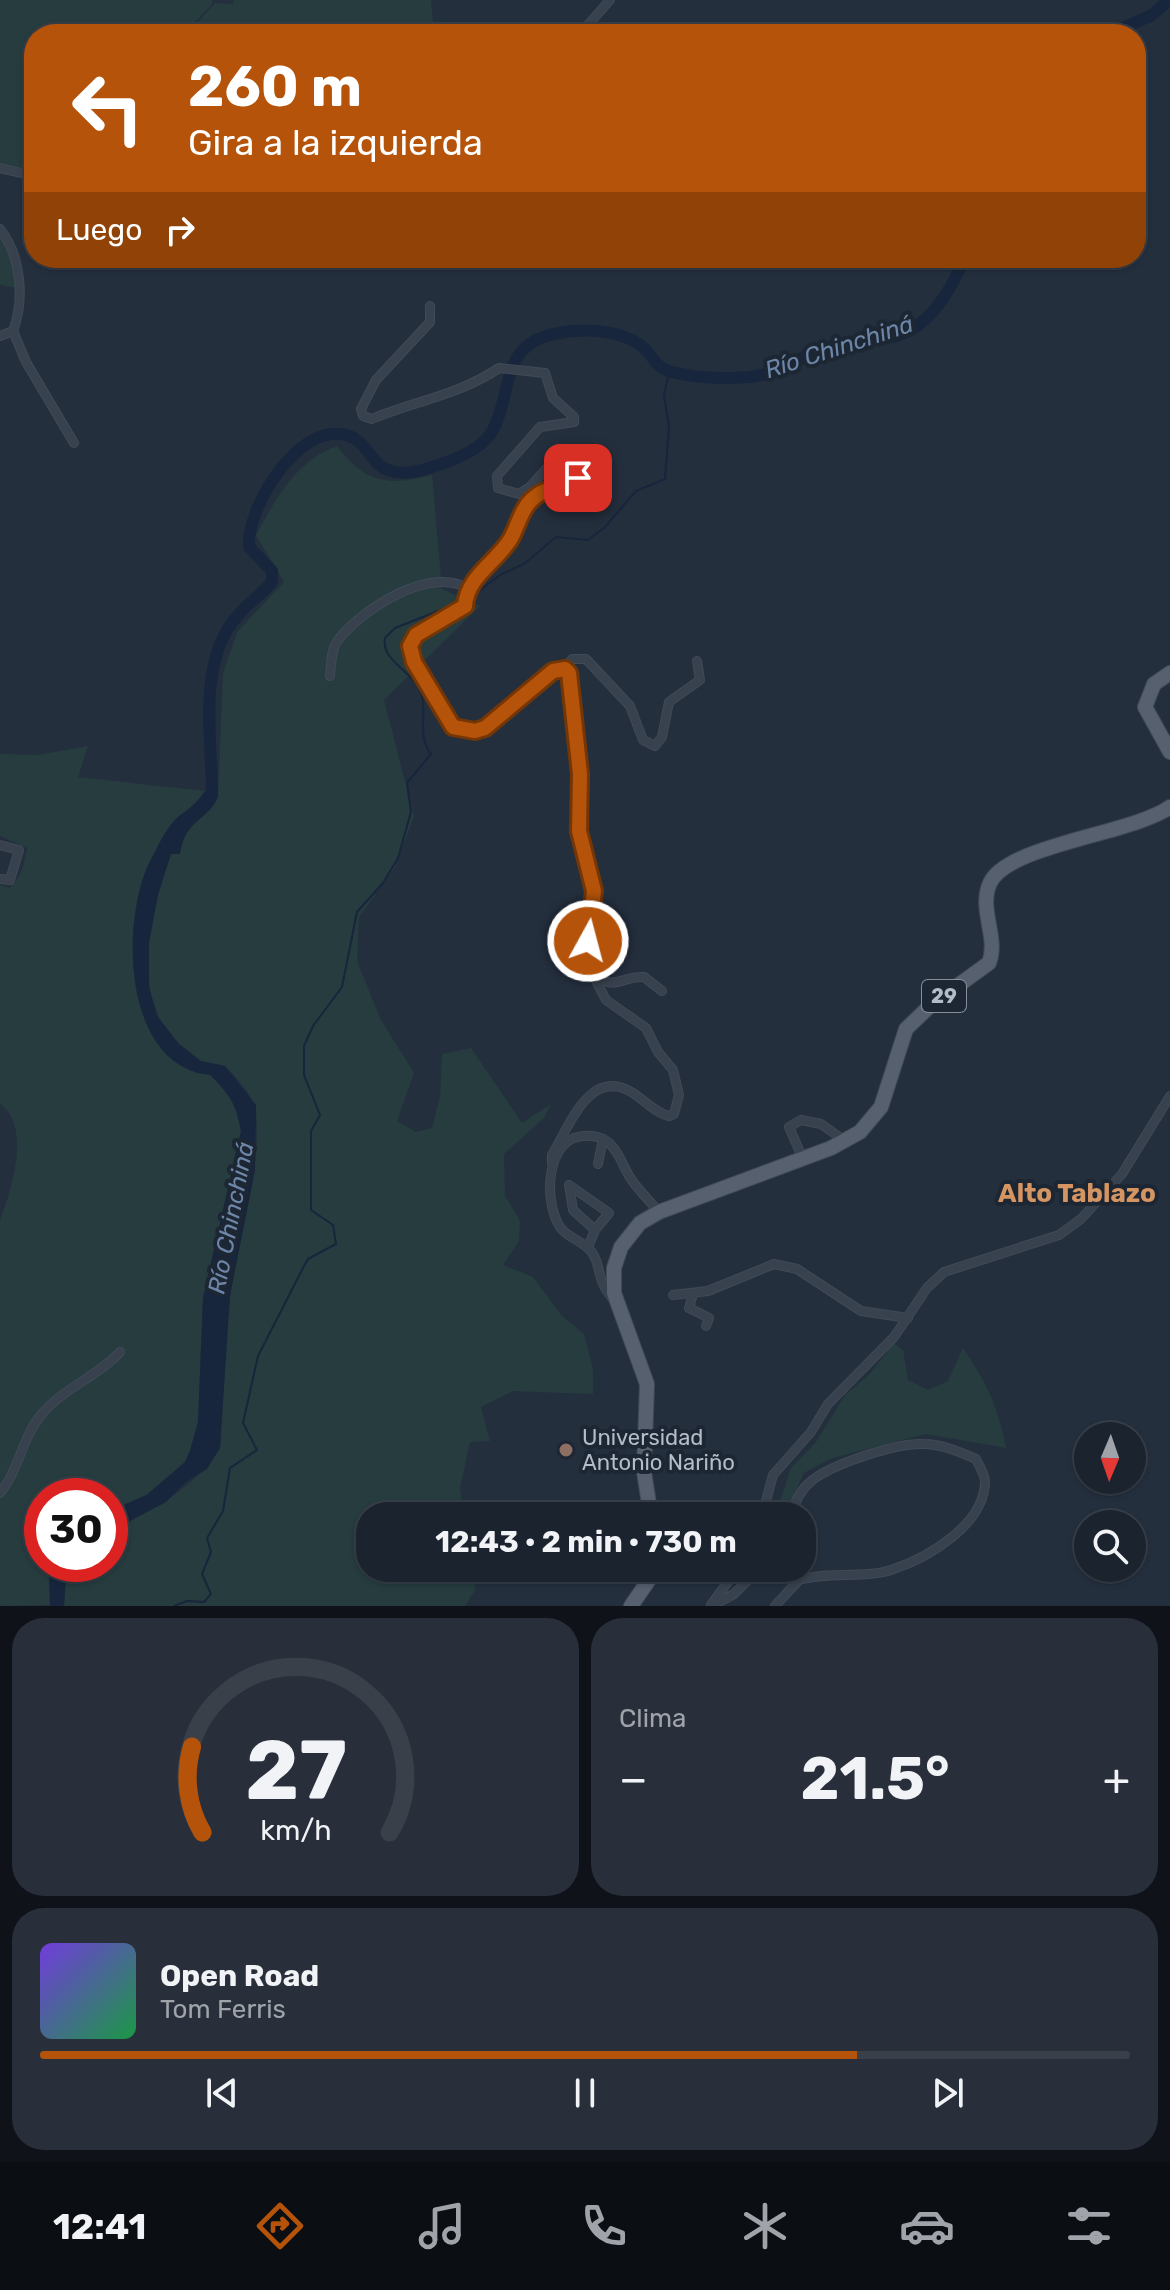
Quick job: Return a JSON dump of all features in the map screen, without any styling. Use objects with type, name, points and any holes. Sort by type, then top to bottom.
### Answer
[{"type":"main road","points":[[1170,673],[1154,684],[1145,707],[1170,752]]},
{"type":"main road","name":"29","points":[[649,1502],[644,1472],[647,1384],[616,1303],[614,1268],[621,1247],[640,1223],[659,1212],[803,1159],[846,1141],[869,1125],[881,1107],[906,1029],[931,1005],[989,963],[993,950],[987,897],[996,874],[1024,857],[1145,820],[1170,807]]},
{"type":"main road","points":[[631,1606],[647,1582]]},
{"type":"street","points":[[589,24],[610,0]]},
{"type":"street","points":[[0,168],[24,174]]},
{"type":"street","points":[[0,229],[10,242],[20,293],[13,331],[26,362],[74,443]]},
{"type":"street","points":[[430,306],[430,322],[376,380],[361,409],[363,416],[372,419],[427,402],[473,385],[499,368],[545,373],[553,398],[571,413],[574,422],[540,427],[501,470],[495,482],[503,492],[519,494],[546,469],[561,462],[577,466],[578,478],[570,487],[544,491],[530,501],[512,537],[470,590],[464,606],[416,635],[410,646],[414,662],[453,727],[475,731],[485,728],[553,671],[565,669]]},
{"type":"street","points":[[0,336],[13,331]]},
{"type":"street","points":[[330,676],[334,647],[339,638],[390,595],[431,585],[458,584],[470,590]]},
{"type":"street","points":[[616,1303],[600,1283],[595,1258],[588,1247],[562,1230],[557,1223],[552,1201],[552,1155],[579,1108],[601,1086],[610,1083],[622,1086],[663,1115],[674,1114],[678,1082],[646,1028],[606,1000],[592,973],[588,941],[594,891],[579,831],[577,742],[565,669],[572,659],[586,659],[630,706],[643,740],[655,746],[662,737],[669,702],[700,680],[697,661]]},
{"type":"street","points":[[0,845],[19,850],[5,879]]},
{"type":"street","points":[[592,973],[600,980],[611,982],[644,977],[662,991]]},
{"type":"street","points":[[766,1502],[773,1475],[811,1432],[828,1404],[908,1318],[927,1288],[944,1272],[1059,1235],[1081,1219],[1122,1174],[1170,1096]]},
{"type":"street","points":[[803,1159],[789,1127],[801,1120],[821,1124],[846,1141]]},
{"type":"street","points":[[552,1163],[562,1147],[573,1138],[587,1135],[603,1139],[616,1151],[631,1179],[659,1212]]},
{"type":"street","points":[[598,1164],[603,1139]]},
{"type":"street","points":[[588,1247],[595,1230],[609,1213],[569,1185],[573,1210],[595,1230]]},
{"type":"street","points":[[673,1295],[693,1294],[739,1281],[774,1264],[810,1276],[861,1311],[908,1318]]},
{"type":"street","points":[[693,1294],[689,1308],[709,1318],[706,1326]]},
{"type":"street","points":[[0,1493],[11,1480],[39,1417],[58,1397],[120,1352]]},
{"type":"street","points":[[798,1502],[809,1482],[851,1462],[897,1447],[924,1443],[951,1448],[976,1459],[985,1479],[981,1505],[963,1527],[938,1547],[891,1570],[816,1578]]},
{"type":"street","points":[[711,1606],[728,1582]]},
{"type":"street","points":[[711,1606],[734,1594],[746,1582]]},
{"type":"street","points":[[775,1606],[797,1582]]},
{"type":"green space","points":[[0,0],[212,0],[212,4],[193,24],[24,24],[24,171],[0,166]]},
{"type":"green space","points":[[234,0],[431,0],[433,24],[196,24],[215,3],[233,4]]},
{"type":"green space","points":[[0,233],[8,243],[17,288],[0,285]]},
{"type":"green space","points":[[337,446],[358,468],[379,479],[390,481],[432,475],[442,589],[480,606],[384,700],[414,816],[395,867],[359,917],[357,961],[381,1020],[414,1073],[397,1121],[416,1132],[432,1128],[440,1097],[442,1054],[471,1048],[522,1123],[551,1104],[544,1118],[504,1154],[505,1196],[520,1221],[519,1241],[503,1265],[533,1277],[562,1316],[584,1334],[593,1369],[593,1394],[513,1391],[481,1407],[490,1441],[470,1442],[460,1488],[462,1502],[356,1502],[356,1582],[475,1582],[475,1590],[465,1606],[64,1606],[66,1582],[128,1582],[128,1522],[185,1486],[220,1448],[228,1315],[253,1180],[256,1110],[248,1093],[228,1069],[196,1058],[165,1027],[155,1008],[150,985],[150,932],[162,878],[171,855],[182,836],[212,807],[218,796],[223,673],[238,631],[284,582],[256,535],[289,482],[323,453]]},
{"type":"green space","points":[[88,746],[78,777],[205,791],[161,840],[140,1006],[195,1073],[210,1074],[223,1088],[237,1113],[241,1131],[203,1298],[198,1422],[185,1462],[146,1495],[128,1503],[128,1478],[24,1478],[24,1582],[49,1582],[50,1605],[0,1606],[0,1221],[13,1178],[17,1144],[10,1115],[0,1104],[0,885],[9,888],[17,880],[27,848],[0,836],[0,754],[38,755]]},
{"type":"green space","points":[[894,1343],[903,1350],[908,1380],[928,1390],[948,1381],[963,1348],[990,1396],[1006,1448],[926,1434],[832,1458],[804,1473],[791,1502],[780,1502],[791,1468],[816,1442],[845,1395],[869,1375]]},
{"type":"water","points":[[205,791],[218,796],[187,833],[180,854],[171,854],[158,895],[149,943],[149,988],[158,1017],[178,1043],[201,1061],[225,1066],[256,1105],[255,1170],[230,1296],[220,1448],[207,1469],[186,1482],[166,1502],[128,1522],[128,1503],[147,1495],[185,1462],[190,1451],[198,1422],[203,1298],[241,1131],[234,1106],[217,1082],[210,1075],[181,1066],[159,1046],[145,1020],[136,988],[134,920],[140,889],[149,863],[166,832]]},
{"type":"water","points":[[49,1582],[66,1582],[64,1606],[50,1606]]},
{"type":"waterway","name":"Río Chinchiná","points":[[1132,24],[1152,15],[1169,0]]},
{"type":"waterway","name":"Río Chinchiná","points":[[203,805],[212,794],[210,687],[220,645],[233,621],[272,582],[272,571],[249,547],[250,531],[256,512],[277,474],[307,444],[323,436],[340,434],[352,437],[383,467],[394,472],[432,467],[457,458],[488,437],[499,414],[517,357],[540,338],[559,333],[605,332],[638,343],[656,363],[672,372],[737,378],[762,375],[823,348],[884,339],[907,332],[939,304],[960,268]]},
{"type":"waterway","points":[[471,597],[500,575],[524,564],[556,537],[588,540],[604,528],[636,491],[665,479],[669,427],[664,395],[669,372]]},
{"type":"waterway","points":[[174,1606],[187,1601],[204,1602],[211,1594],[202,1574],[211,1552],[207,1538],[223,1511],[230,1468],[257,1450],[243,1423],[258,1356],[308,1259],[336,1244],[333,1225],[311,1210],[311,1131],[320,1115],[304,1075],[304,1046],[313,1026],[342,987],[357,912],[383,883],[398,858],[411,812],[407,783],[431,754],[424,738],[419,688],[387,653],[385,638],[395,628],[461,602]]},
{"type":"place","name":"Universidad Antonio Nariño","points":[[566,1450]]},
{"type":"district","name":"Alto Tablazo","points":[[1077,1193]]},
{"type":"route","points":[[578,478],[570,487],[544,491],[530,501],[512,537],[475,580],[462,610],[416,635],[410,646],[410,654],[428,681],[445,718],[453,727],[463,731],[485,728],[553,671],[559,668],[569,673],[572,723],[580,774],[579,831],[594,891],[588,941]]}]
